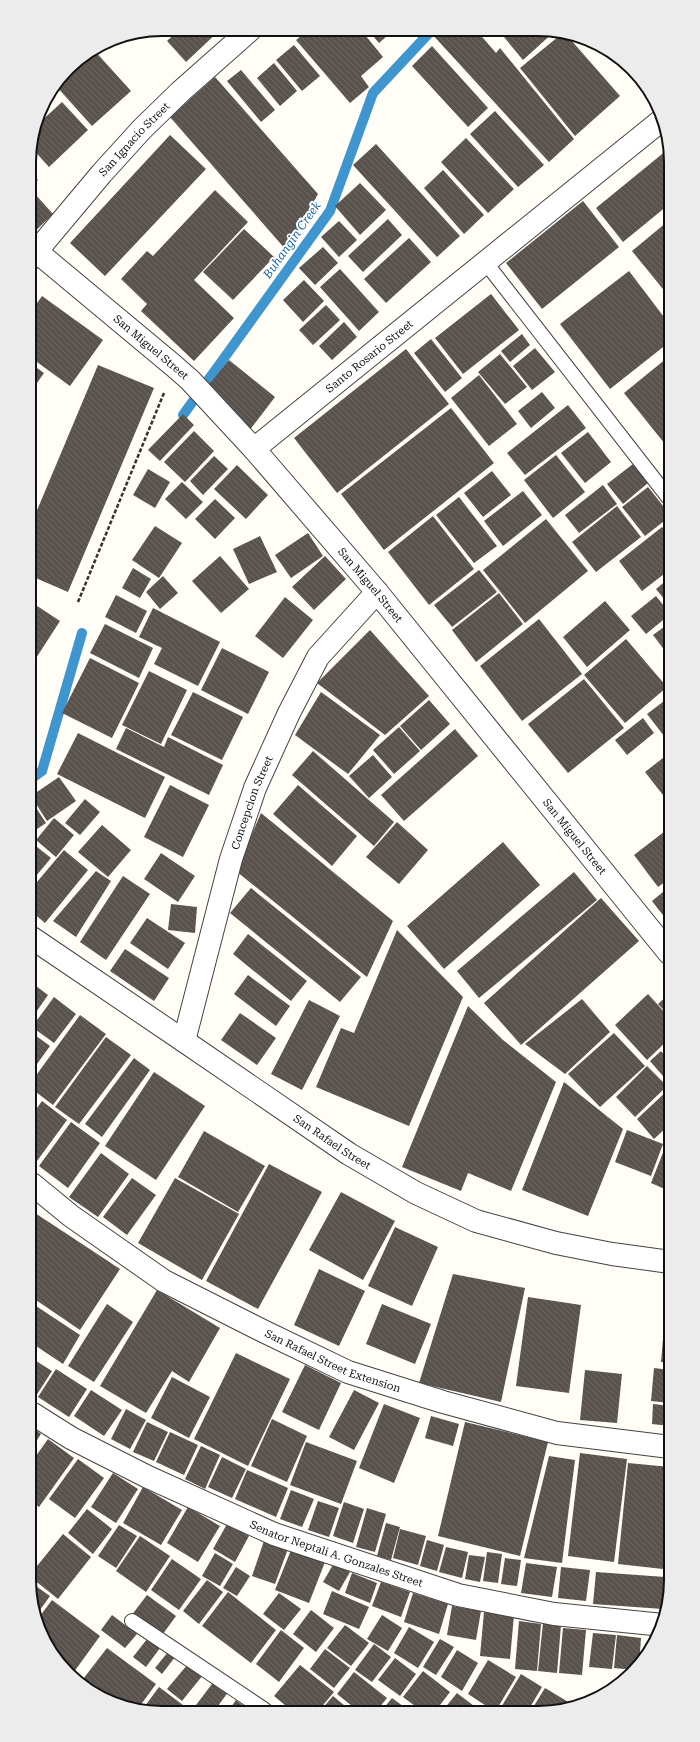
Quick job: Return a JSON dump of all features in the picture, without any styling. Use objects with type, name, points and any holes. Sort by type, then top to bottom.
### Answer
[{"type":"street","name":"San Ignacio Street","points":[[36,252],[142,129],[180,92],[243,36]]},
{"type":"street","name":"Santo Rosario Street","points":[[254,449],[658,123]]},
{"type":"street","name":"San Miguel Street","points":[[36,257],[190,380],[254,449],[377,592],[664,946]]},
{"type":"street","name":"Concepcion Street","points":[[184,1040],[231,859],[255,788],[289,713],[318,657],[377,592]]},
{"type":"street","name":"San Rafael Street","points":[[36,941],[184,1040],[349,1154],[416,1193],[476,1221],[556,1243],[612,1254],[664,1261]]},
{"type":"street","name":"San Rafael Street Extension","points":[[36,1187],[71,1216],[164,1281],[348,1372],[443,1402],[557,1433],[664,1446]]},
{"type":"street","name":"Senator Neptali A. Gonzales Street","points":[[36,1416],[71,1438],[148,1477],[274,1534],[458,1595],[554,1614],[656,1624]]},
{"type":"lane","points":[[486,263],[664,492]]},
{"type":"lane","points":[[132,1621],[259,1706]]},
{"type":"path","points":[[78,602],[161,400]]},
{"type":"building","points":[[172,36],[214,36],[186,62],[167,41]]},
{"type":"building","points":[[301,36],[366,36],[383,57],[361,76],[369,87],[350,103],[296,40]]},
{"type":"building","points":[[373,36],[387,36],[379,43]]},
{"type":"building","points":[[434,36],[481,36],[496,53],[500,48],[574,139],[549,162]]},
{"type":"building","points":[[503,36],[549,36],[523,60]]},
{"type":"building","points":[[558,37],[563,38],[572,41],[620,96],[575,136],[520,68]]},
{"type":"building","points":[[294,45],[320,76],[302,91],[276,60]]},
{"type":"building","points":[[432,46],[488,108],[468,127],[412,66]]},
{"type":"building","points":[[98,54],[131,91],[92,126],[59,89],[79,67]]},
{"type":"building","points":[[274,63],[297,91],[280,106],[257,78]]},
{"type":"building","points":[[241,70],[275,110],[261,122],[227,81]]},
{"type":"building","points":[[215,77],[318,194],[287,251],[170,117]]},
{"type":"building","points":[[62,102],[88,130],[49,167],[36,153],[40,129],[44,118]]},
{"type":"building","points":[[495,111],[544,165],[518,187],[470,134]]},
{"type":"building","points":[[170,135],[206,169],[105,276],[70,243]]},
{"type":"building","points":[[466,138],[514,189],[488,213],[441,162]]},
{"type":"building","points":[[376,144],[460,236],[437,257],[353,165]]},
{"type":"building","points":[[663,153],[664,208],[623,242],[596,208]]},
{"type":"building","points":[[443,170],[484,215],[464,234],[424,188]]},
{"type":"building","points":[[360,183],[386,210],[360,235],[335,206]]},
{"type":"building","points":[[215,190],[248,222],[194,280],[234,318],[194,361],[141,311],[147,304],[121,279],[147,251],[153,256]]},
{"type":"building","points":[[36,195],[53,214],[36,230]]},
{"type":"building","points":[[583,201],[619,247],[542,309],[506,263]]},
{"type":"building","points":[[388,219],[402,235],[363,272],[348,256]]},
{"type":"building","points":[[339,221],[357,240],[339,257],[321,237]]},
{"type":"building","points":[[664,224],[664,290],[632,251]]},
{"type":"building","points":[[244,229],[274,257],[233,300],[203,272]]},
{"type":"building","points":[[409,238],[431,262],[386,303],[364,279]]},
{"type":"building","points":[[323,247],[338,263],[315,285],[299,268]]},
{"type":"building","points":[[340,269],[379,312],[359,331],[320,287]]},
{"type":"building","points":[[629,271],[664,317],[664,346],[610,389],[560,324]]},
{"type":"building","points":[[304,280],[324,301],[303,322],[283,300]]},
{"type":"building","points":[[491,294],[519,330],[463,374],[435,338]]},
{"type":"building","points":[[42,296],[103,340],[70,386],[36,361],[36,304]]},
{"type":"building","points":[[326,305],[340,320],[313,345],[299,330]]},
{"type":"building","points":[[344,322],[357,337],[332,360],[319,346]]},
{"type":"building","points":[[522,334],[530,345],[510,362],[501,351]]},
{"type":"building","points":[[431,339],[462,378],[445,392],[414,353]]},
{"type":"building","points":[[535,348],[555,372],[532,390],[513,366]]},
{"type":"building","points":[[406,349],[449,404],[337,493],[294,438]]},
{"type":"building","points":[[500,354],[527,387],[505,404],[478,372]]},
{"type":"building","points":[[229,360],[275,397],[249,431],[202,393]]},
{"type":"building","points":[[664,360],[664,443],[624,393]]},
{"type":"building","points":[[98,365],[154,388],[68,592],[36,578],[36,513]]},
{"type":"building","points":[[36,367],[44,373],[36,384]]},
{"type":"building","points":[[479,375],[517,424],[489,446],[451,398]]},
{"type":"building","points":[[542,392],[555,408],[531,428],[518,411]]},
{"type":"building","points":[[568,405],[586,428],[525,475],[507,453]]},
{"type":"building","points":[[451,408],[494,463],[384,550],[341,494]]},
{"type":"building","points":[[183,414],[194,425],[160,461],[148,450]]},
{"type":"building","points":[[194,431],[214,451],[185,482],[164,462]]},
{"type":"building","points":[[588,432],[611,462],[585,483],[561,453]]},
{"type":"building","points":[[556,455],[585,492],[553,518],[524,480]]},
{"type":"building","points":[[214,456],[228,469],[203,495],[190,481]]},
{"type":"building","points":[[633,464],[648,483],[623,504],[607,484]]},
{"type":"building","points":[[237,465],[268,495],[246,519],[214,489]]},
{"type":"building","points":[[148,469],[170,482],[155,508],[133,495]]},
{"type":"building","points":[[492,471],[511,495],[483,517],[464,493]]},
{"type":"building","points":[[182,482],[203,502],[186,519],[165,499]]},
{"type":"building","points":[[603,485],[617,504],[579,533],[565,515]]},
{"type":"building","points":[[648,487],[664,507],[664,521],[645,536],[622,507]]},
{"type":"building","points":[[523,491],[542,515],[503,546],[484,521]]},
{"type":"building","points":[[459,497],[497,546],[474,563],[436,515]]},
{"type":"building","points":[[215,499],[235,518],[215,539],[195,519]]},
{"type":"building","points":[[617,506],[641,537],[596,572],[572,542]]},
{"type":"building","points":[[433,516],[474,569],[429,605],[388,552]]},
{"type":"building","points":[[546,519],[588,571],[525,623],[483,570]]},
{"type":"building","points":[[155,526],[182,543],[159,578],[132,560]]},
{"type":"building","points":[[662,527],[664,529],[664,574],[642,591],[619,561]]},
{"type":"building","points":[[308,533],[323,556],[291,578],[275,555]]},
{"type":"building","points":[[260,536],[277,572],[249,584],[233,549]]},
{"type":"building","points":[[220,556],[249,589],[221,613],[192,581]]},
{"type":"building","points":[[325,556],[346,579],[314,610],[292,587]]},
{"type":"building","points":[[133,568],[151,579],[140,598],[122,588]]},
{"type":"building","points":[[479,570],[497,592],[452,627],[434,605]]},
{"type":"building","points":[[163,576],[178,593],[160,609],[146,592]]},
{"type":"building","points":[[664,582],[664,599],[656,589]]},
{"type":"building","points":[[499,593],[523,624],[476,662],[452,630]]},
{"type":"building","points":[[116,595],[147,611],[136,633],[105,617]]},
{"type":"building","points":[[656,596],[664,606],[664,619],[646,634],[631,616]]},
{"type":"building","points":[[285,597],[313,620],[283,658],[255,636]]},
{"type":"building","points":[[605,601],[630,630],[587,667],[563,637]]},
{"type":"building","points":[[36,605],[60,621],[36,658]]},
{"type":"building","points":[[153,608],[220,642],[198,686],[154,664],[162,648],[139,637]]},
{"type":"building","points":[[539,619],[582,674],[522,721],[480,666]]},
{"type":"building","points":[[105,624],[153,648],[139,678],[90,653]]},
{"type":"building","points":[[664,627],[664,650],[653,635]]},
{"type":"building","points":[[370,630],[429,696],[385,735],[317,683]]},
{"type":"building","points":[[626,639],[664,683],[664,690],[625,723],[584,675]]},
{"type":"building","points":[[222,648],[269,672],[248,714],[201,690]]},
{"type":"building","points":[[90,658],[139,683],[112,738],[62,713]]},
{"type":"building","points":[[149,671],[187,690],[161,744],[122,725]]},
{"type":"building","points":[[584,679],[624,728],[568,773],[528,724]]},
{"type":"building","points":[[193,692],[243,717],[222,760],[171,735]]},
{"type":"building","points":[[321,692],[380,735],[348,774],[295,735]]},
{"type":"building","points":[[429,700],[450,724],[421,750],[400,726]]},
{"type":"building","points":[[664,701],[664,736],[647,714]]},
{"type":"building","points":[[643,718],[654,733],[627,755],[615,740]]},
{"type":"building","points":[[399,727],[420,751],[394,774],[373,750]]},
{"type":"building","points":[[126,728],[164,747],[168,737],[223,765],[209,795],[116,749]]},
{"type":"building","points":[[455,729],[478,756],[404,821],[381,795]]},
{"type":"building","points":[[78,733],[165,777],[145,818],[57,774]]},
{"type":"building","points":[[313,751],[394,822],[374,846],[292,775]]},
{"type":"building","points":[[373,755],[392,777],[369,798],[349,776]]},
{"type":"building","points":[[664,757],[663,795],[645,772]]},
{"type":"building","points":[[59,777],[76,801],[47,821],[36,804],[36,793]]},
{"type":"building","points":[[170,785],[209,805],[183,857],[144,837]]},
{"type":"building","points":[[298,785],[357,836],[332,866],[273,814]]},
{"type":"building","points":[[85,799],[100,812],[80,835],[65,823]]},
{"type":"building","points":[[36,808],[46,823],[36,830]]},
{"type":"building","points":[[261,813],[393,921],[367,977],[236,871]]},
{"type":"building","points":[[54,818],[74,835],[56,857],[36,840]]},
{"type":"building","points":[[397,822],[428,850],[399,884],[366,857]]},
{"type":"building","points":[[102,825],[131,850],[108,877],[78,852]]},
{"type":"building","points":[[664,832],[664,883],[658,887],[634,855]]},
{"type":"building","points":[[503,842],[540,885],[444,969],[407,926]]},
{"type":"building","points":[[36,846],[51,858],[36,876]]},
{"type":"building","points":[[64,850],[88,870],[45,923],[36,915],[36,883]]},
{"type":"building","points":[[161,853],[195,876],[178,902],[144,879]]},
{"type":"building","points":[[96,871],[111,881],[76,937],[53,921]]},
{"type":"building","points":[[574,872],[597,900],[479,998],[457,971]]},
{"type":"building","points":[[123,876],[150,894],[106,960],[80,942]]},
{"type":"building","points":[[251,888],[361,977],[340,1002],[230,913]]},
{"type":"building","points":[[664,891],[664,917],[652,901]]},
{"type":"building","points":[[601,898],[639,941],[521,1045],[484,1003]]},
{"type":"building","points":[[171,904],[197,907],[195,933],[168,930]]},
{"type":"building","points":[[147,918],[185,943],[168,969],[130,943]]},
{"type":"building","points":[[397,930],[463,997],[409,1126],[316,1087],[341,1028],[354,1033]]},
{"type":"building","points":[[248,934],[307,981],[291,1001],[233,954]]},
{"type":"building","points":[[125,949],[169,978],[154,1001],[110,971]]},
{"type":"building","points":[[248,975],[290,1006],[276,1026],[234,994]]},
{"type":"building","points":[[36,986],[48,995],[36,1012]]},
{"type":"building","points":[[648,994],[664,1012],[664,1044],[647,1060],[615,1025]]},
{"type":"building","points":[[54,997],[76,1014],[54,1043],[36,1030],[36,1022]]},
{"type":"building","points":[[582,999],[610,1032],[565,1074],[525,1044]]},
{"type":"building","points":[[664,999],[664,1010],[658,1004]]},
{"type":"building","points":[[309,1000],[340,1016],[302,1090],[271,1074]]},
{"type":"building","points":[[468,1006],[503,1040],[556,1082],[511,1191],[468,1173],[461,1191],[402,1167]]},
{"type":"building","points":[[240,1013],[276,1038],[257,1065],[221,1040]]},
{"type":"building","points":[[80,1015],[106,1034],[53,1105],[36,1092],[36,1076]]},
{"type":"building","points":[[614,1033],[645,1066],[600,1107],[568,1074]]},
{"type":"building","points":[[36,1036],[50,1046],[36,1065]]},
{"type":"building","points":[[106,1037],[131,1055],[79,1124],[55,1107]]},
{"type":"building","points":[[661,1051],[664,1054],[664,1075],[663,1076],[650,1061]]},
{"type":"building","points":[[134,1058],[150,1070],[102,1137],[85,1124]]},
{"type":"building","points":[[647,1066],[664,1083],[664,1089],[635,1117],[616,1097]]},
{"type":"building","points":[[154,1072],[205,1106],[156,1180],[105,1146]]},
{"type":"building","points":[[564,1082],[623,1129],[588,1216],[522,1190]]},
{"type":"building","points":[[664,1094],[664,1130],[654,1139],[637,1119]]},
{"type":"building","points":[[42,1101],[67,1120],[37,1161],[36,1160],[36,1109]]},
{"type":"building","points":[[71,1122],[100,1143],[68,1188],[39,1166]]},
{"type":"building","points":[[627,1130],[663,1144],[651,1176],[615,1162]]},
{"type":"building","points":[[204,1131],[265,1166],[238,1212],[178,1177]]},
{"type":"building","points":[[664,1150],[664,1189],[651,1183]]},
{"type":"building","points":[[101,1153],[129,1174],[98,1217],[69,1197]]},
{"type":"building","points":[[269,1164],[322,1192],[258,1309],[206,1281]]},
{"type":"building","points":[[132,1178],[156,1195],[127,1235],[103,1217]]},
{"type":"building","points":[[175,1178],[239,1214],[202,1280],[138,1243]]},
{"type":"building","points":[[341,1192],[395,1221],[363,1280],[309,1250]]},
{"type":"building","points":[[36,1214],[120,1269],[80,1330],[36,1300]]},
{"type":"building","points":[[395,1227],[438,1247],[412,1306],[368,1286]]},
{"type":"building","points":[[319,1269],[365,1291],[339,1346],[294,1325]]},
{"type":"building","points":[[453,1274],[525,1288],[501,1402],[419,1383]]},
{"type":"building","points":[[157,1290],[220,1328],[189,1382],[172,1371],[146,1413],[100,1386]]},
{"type":"building","points":[[528,1297],[581,1305],[569,1393],[516,1386]]},
{"type":"building","points":[[107,1304],[133,1322],[94,1382],[68,1366]]},
{"type":"building","points":[[382,1304],[431,1324],[415,1364],[366,1344]]},
{"type":"building","points":[[36,1306],[80,1335],[63,1364],[36,1346]]},
{"type":"building","points":[[664,1327],[664,1362],[661,1362]]},
{"type":"building","points":[[236,1353],[290,1379],[248,1466],[194,1439]]},
{"type":"building","points":[[36,1361],[52,1371],[36,1396]]},
{"type":"building","points":[[305,1365],[341,1383],[319,1430],[282,1412]]},
{"type":"building","points":[[654,1368],[664,1369],[664,1402],[651,1401]]},
{"type":"building","points":[[56,1369],[87,1389],[69,1417],[38,1397]]},
{"type":"building","points":[[585,1370],[622,1374],[617,1423],[580,1420]]},
{"type":"building","points":[[172,1377],[210,1397],[189,1438],[151,1418]]},
{"type":"building","points":[[91,1390],[122,1410],[104,1436],[74,1416]]},
{"type":"building","points":[[354,1390],[379,1403],[354,1450],[329,1437]]},
{"type":"building","points":[[384,1404],[420,1418],[394,1483],[359,1468]]},
{"type":"building","points":[[653,1404],[664,1405],[664,1425],[652,1424]]},
{"type":"building","points":[[126,1409],[146,1420],[130,1449],[111,1439]]},
{"type":"building","points":[[431,1416],[459,1424],[453,1446],[425,1438]]},
{"type":"building","points":[[272,1419],[307,1436],[287,1482],[251,1466]]},
{"type":"building","points":[[147,1422],[168,1432],[154,1461],[133,1452]]},
{"type":"building","points":[[465,1422],[548,1442],[520,1556],[438,1536]]},
{"type":"building","points":[[36,1430],[41,1434],[36,1442]]},
{"type":"building","points":[[170,1432],[198,1445],[184,1475],[156,1462]]},
{"type":"building","points":[[48,1439],[74,1458],[39,1507],[36,1504],[36,1456]]},
{"type":"building","points":[[306,1442],[357,1461],[341,1504],[290,1485]]},
{"type":"building","points":[[201,1446],[220,1455],[205,1489],[185,1479]]},
{"type":"building","points":[[580,1453],[627,1459],[614,1562],[568,1556]]},
{"type":"building","points":[[549,1456],[575,1460],[562,1563],[524,1558]]},
{"type":"building","points":[[222,1457],[246,1469],[232,1498],[208,1487]]},
{"type":"building","points":[[78,1459],[104,1478],[75,1518],[49,1499]]},
{"type":"building","points":[[628,1463],[664,1466],[663,1569],[618,1564]]},
{"type":"building","points":[[247,1470],[288,1488],[276,1517],[235,1499]]},
{"type":"building","points":[[113,1473],[138,1489],[116,1523],[91,1507]]},
{"type":"building","points":[[143,1487],[182,1510],[161,1545],[123,1523]]},
{"type":"building","points":[[291,1490],[314,1499],[302,1527],[280,1519]]},
{"type":"building","points":[[318,1501],[339,1508],[329,1537],[308,1530]]},
{"type":"building","points":[[344,1502],[364,1509],[353,1543],[333,1536]]},
{"type":"building","points":[[188,1507],[220,1526],[198,1562],[167,1543]]},
{"type":"building","points":[[367,1508],[386,1514],[375,1552],[356,1547]]},
{"type":"building","points":[[87,1509],[112,1529],[93,1554],[68,1533]]},
{"type":"building","points":[[386,1523],[400,1527],[391,1560],[377,1556]]},
{"type":"building","points":[[227,1524],[249,1536],[235,1562],[213,1549]]},
{"type":"building","points":[[119,1525],[137,1536],[116,1568],[98,1556]]},
{"type":"building","points":[[400,1529],[426,1536],[418,1565],[393,1558]]},
{"type":"building","points":[[63,1534],[91,1557],[58,1599],[36,1581],[36,1567]]},
{"type":"building","points":[[140,1536],[170,1556],[146,1592],[116,1571]]},
{"type":"building","points":[[265,1538],[289,1546],[275,1584],[252,1576]]},
{"type":"building","points":[[427,1540],[444,1545],[437,1571],[420,1566]]},
{"type":"building","points":[[446,1547],[468,1552],[462,1578],[439,1572]]},
{"type":"building","points":[[291,1550],[325,1562],[309,1603],[275,1590]]},
{"type":"building","points":[[487,1552],[502,1554],[498,1583],[483,1581]]},
{"type":"building","points":[[215,1553],[233,1564],[220,1586],[202,1576]]},
{"type":"building","points":[[469,1555],[485,1557],[480,1582],[465,1579]]},
{"type":"building","points":[[505,1558],[521,1560],[517,1586],[501,1584]]},
{"type":"building","points":[[172,1559],[201,1579],[179,1610],[151,1590]]},
{"type":"building","points":[[334,1563],[350,1572],[339,1591],[323,1582]]},
{"type":"building","points":[[526,1563],[557,1567],[552,1597],[521,1593]]},
{"type":"building","points":[[236,1567],[250,1576],[237,1596],[223,1588]]},
{"type":"building","points":[[561,1567],[590,1570],[586,1601],[558,1598]]},
{"type":"building","points":[[596,1572],[664,1577],[664,1589],[661,1609],[593,1604]]},
{"type":"building","points":[[352,1573],[377,1583],[370,1603],[345,1593]]},
{"type":"building","points":[[207,1580],[223,1592],[199,1624],[183,1611]]},
{"type":"building","points":[[381,1582],[410,1592],[401,1617],[372,1606]]},
{"type":"building","points":[[36,1586],[50,1596],[40,1611]]},
{"type":"building","points":[[332,1591],[369,1607],[359,1629],[323,1614]]},
{"type":"building","points":[[228,1592],[276,1630],[251,1663],[202,1626]]},
{"type":"building","points":[[279,1593],[301,1609],[284,1630],[263,1614]]},
{"type":"building","points":[[413,1593],[448,1604],[439,1634],[404,1622]]},
{"type":"building","points":[[147,1595],[176,1616],[160,1638],[131,1616]]},
{"type":"building","points":[[52,1600],[100,1636],[75,1671],[62,1657],[53,1643],[41,1615]]},
{"type":"building","points":[[452,1606],[481,1611],[476,1640],[447,1635]]},
{"type":"building","points":[[311,1610],[334,1628],[316,1652],[293,1634]]},
{"type":"building","points":[[484,1612],[514,1615],[510,1659],[480,1656]]},
{"type":"building","points":[[112,1615],[137,1634],[125,1648],[101,1630]]},
{"type":"building","points":[[382,1615],[402,1628],[388,1651],[367,1639]]},
{"type":"building","points":[[519,1621],[541,1624],[537,1671],[515,1669]]},
{"type":"building","points":[[543,1623],[561,1625],[557,1673],[538,1671]]},
{"type":"building","points":[[345,1625],[369,1643],[351,1666],[327,1648]]},
{"type":"building","points":[[409,1627],[434,1642],[418,1668],[394,1653]]},
{"type":"building","points":[[563,1628],[586,1630],[582,1675],[559,1673]]},
{"type":"building","points":[[281,1630],[304,1648],[279,1682],[256,1664]]},
{"type":"building","points":[[593,1633],[616,1635],[612,1669],[589,1667]]},
{"type":"building","points":[[151,1634],[163,1644],[146,1667],[133,1657]]},
{"type":"building","points":[[617,1635],[641,1638],[640,1654],[638,1657],[627,1669],[614,1668]]},
{"type":"building","points":[[440,1639],[454,1647],[436,1675],[423,1667]]},
{"type":"building","points":[[374,1644],[391,1657],[372,1682],[355,1670]]},
{"type":"building","points":[[107,1648],[156,1684],[141,1705],[106,1693],[84,1678]]},
{"type":"building","points":[[325,1649],[350,1668],[334,1688],[310,1669]]},
{"type":"building","points":[[457,1650],[478,1663],[462,1691],[441,1677]]},
{"type":"building","points":[[168,1652],[175,1657],[162,1674],[155,1668]]},
{"type":"building","points":[[395,1658],[416,1674],[400,1696],[378,1680]]},
{"type":"building","points":[[488,1660],[516,1677],[499,1706],[486,1706],[468,1694]]},
{"type":"building","points":[[188,1664],[203,1675],[182,1701],[167,1689]]},
{"type":"building","points":[[300,1665],[334,1692],[322,1706],[286,1706],[274,1696]]},
{"type":"building","points":[[423,1671],[450,1692],[439,1706],[415,1706],[403,1697]]},
{"type":"building","points":[[354,1672],[387,1698],[380,1706],[352,1706],[337,1694]]},
{"type":"building","points":[[521,1674],[542,1687],[531,1706],[502,1706]]},
{"type":"building","points":[[215,1680],[229,1691],[218,1706],[195,1706]]},
{"type":"building","points":[[159,1687],[184,1706],[162,1706],[146,1705]]},
{"type":"building","points":[[545,1688],[569,1702],[555,1705],[534,1706]]},
{"type":"building","points":[[457,1693],[474,1706],[446,1706]]},
{"type":"building","points":[[333,1696],[345,1706],[324,1706]]},
{"type":"building","points":[[392,1698],[403,1706],[385,1706]]},
{"type":"building","points":[[236,1700],[244,1706],[232,1706]]},
{"type":"waterway","name":"Buhangin Creek","points":[[183,415],[330,211],[373,93],[426,36]]},
{"type":"waterway","name":"Buhangin Creek","points":[[36,775],[42,771],[82,633]]}]
